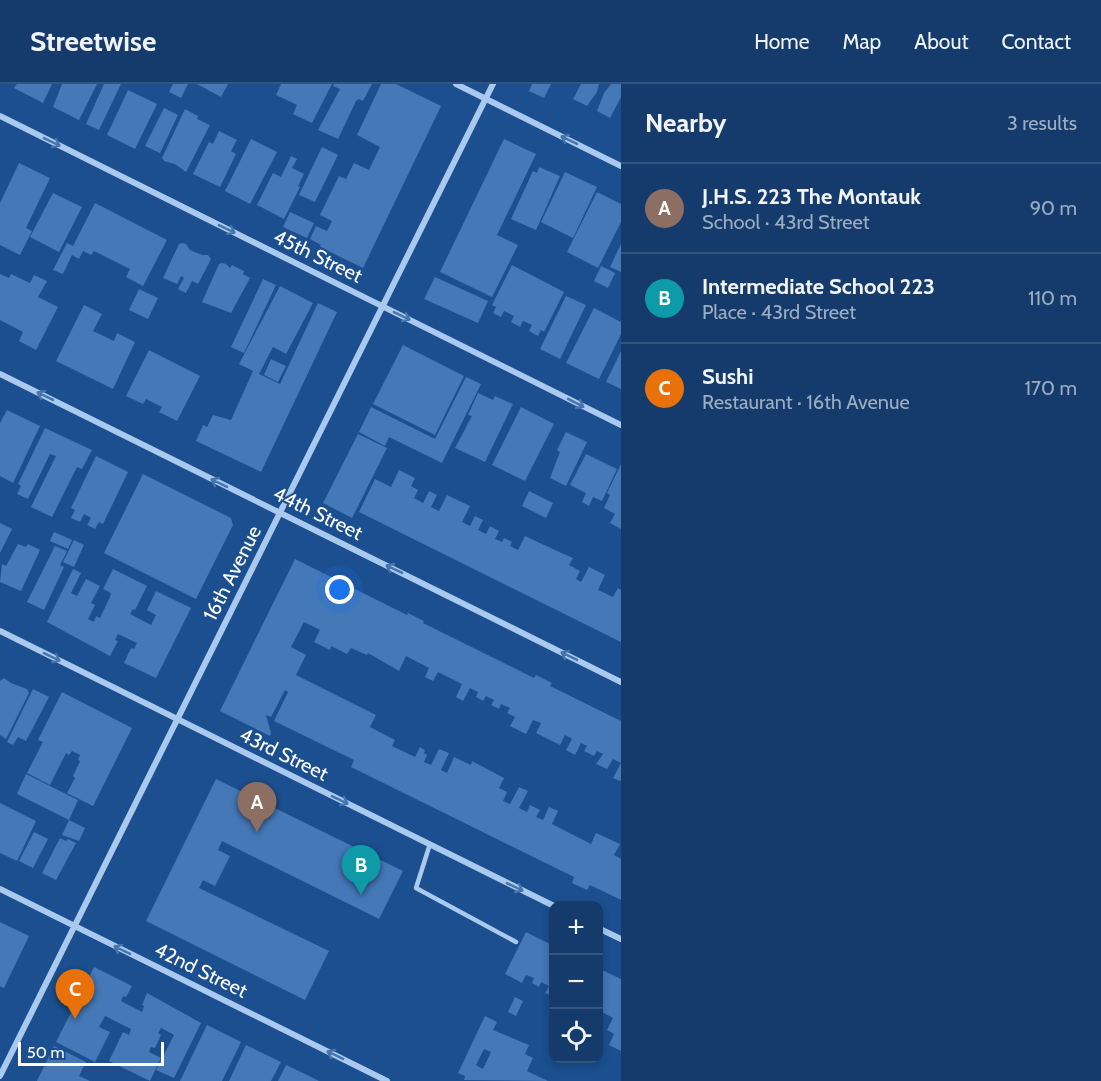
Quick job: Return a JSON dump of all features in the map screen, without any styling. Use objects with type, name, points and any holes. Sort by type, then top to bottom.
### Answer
[{"type":"street","points":[[456,84],[621,166]]},
{"type":"street","name":"16th Avenue","points":[[0,1076],[493,84]]},
{"type":"street","name":"45th Street","points":[[0,116],[621,426]]},
{"type":"street","name":"44th Street","points":[[0,374],[621,682]]},
{"type":"street","name":"43rd Street","points":[[0,631],[549,904]]},
{"type":"street","name":"42nd Street","points":[[0,889],[387,1081]]},
{"type":"street","points":[[603,930],[621,939]]},
{"type":"lane","points":[[430,844],[416,888],[516,942]]},
{"type":"building","points":[[17,84],[52,84],[43,103],[14,88]]},
{"type":"building","points":[[62,84],[97,84],[79,120],[53,107]]},
{"type":"building","points":[[104,84],[121,84],[99,130],[86,124]]},
{"type":"building","points":[[173,84],[188,84],[181,98],[169,92]]},
{"type":"building","points":[[197,84],[228,84],[221,97]]},
{"type":"building","points":[[281,84],[332,84],[312,123],[293,114],[297,105],[276,95]]},
{"type":"building","points":[[334,84],[372,84],[363,101],[359,99],[356,101],[338,139],[318,130],[340,89],[333,86]]},
{"type":"building","points":[[381,84],[396,84],[441,106],[363,268],[320,247],[321,245],[310,239],[316,226],[327,231],[332,221],[320,215],[339,176],[346,179],[354,163],[369,170],[380,147],[357,135]]},
{"type":"building","points":[[532,84],[551,84],[544,98],[529,91]]},
{"type":"building","points":[[581,84],[599,84],[597,92],[587,106],[573,99]]},
{"type":"building","points":[[611,84],[621,84],[621,97],[610,118],[597,111],[604,93]]},
{"type":"building","points":[[128,90],[157,104],[135,149],[107,135]]},
{"type":"building","points":[[164,108],[178,115],[160,153],[145,146]]},
{"type":"building","points":[[185,109],[198,116],[197,119],[210,125],[186,172],[162,158]]},
{"type":"building","points":[[219,131],[237,140],[231,151],[236,154],[220,187],[193,174],[209,142],[213,144]]},
{"type":"building","points":[[251,139],[277,152],[250,204],[225,191]]},
{"type":"building","points":[[504,139],[536,154],[497,235],[518,245],[492,297],[440,272]]},
{"type":"building","points":[[322,147],[338,155],[315,202],[299,195]]},
{"type":"building","points":[[291,156],[297,159],[292,168],[304,174],[284,219],[257,205],[273,173],[281,177]]},
{"type":"building","points":[[19,163],[50,178],[26,228],[32,231],[20,255],[0,245],[0,203]]},
{"type":"building","points":[[539,167],[560,176],[536,230],[511,219],[533,171],[537,173]]},
{"type":"building","points":[[565,172],[597,187],[573,238],[541,222]]},
{"type":"building","points":[[597,192],[621,204],[621,222],[598,268],[567,252]]},
{"type":"building","points":[[53,193],[82,207],[59,252],[30,237]]},
{"type":"building","points":[[95,203],[167,240],[143,286],[126,277],[130,269],[94,251],[91,255],[83,251],[79,259],[72,255],[63,274],[53,270],[67,243],[73,246]]},
{"type":"building","points":[[290,212],[314,223],[307,238],[283,227]]},
{"type":"building","points":[[179,244],[186,244],[190,250],[208,255],[211,259],[198,284],[192,281],[186,293],[178,289],[184,278],[181,276],[177,284],[163,278]]},
{"type":"building","points":[[621,244],[621,272],[610,267]]},
{"type":"building","points":[[222,263],[230,268],[232,265],[244,271],[243,274],[250,278],[231,313],[202,302],[219,264]]},
{"type":"building","points":[[512,265],[564,292],[544,332],[541,330],[538,336],[529,331],[532,325],[523,321],[520,327],[511,322],[514,316],[504,311],[501,317],[493,313],[496,307],[492,305]]},
{"type":"building","points":[[601,266],[615,273],[608,288],[594,281]]},
{"type":"building","points":[[0,274],[9,278],[11,274],[30,283],[34,275],[47,281],[38,297],[58,307],[36,350],[19,341],[23,332],[0,320]]},
{"type":"building","points":[[435,277],[488,301],[478,323],[424,299]]},
{"type":"building","points":[[263,279],[276,285],[244,353],[231,347]]},
{"type":"building","points":[[280,286],[313,303],[286,354],[273,347],[259,374],[280,384],[318,303],[337,312],[261,472],[196,441],[203,425],[207,427],[213,415],[231,420],[253,371],[239,364]]},
{"type":"building","points":[[139,289],[158,298],[148,319],[129,310]]},
{"type":"building","points":[[566,296],[586,305],[560,359],[540,349]]},
{"type":"building","points":[[84,305],[102,314],[93,331],[114,341],[117,333],[135,342],[113,389],[56,361]]},
{"type":"building","points":[[594,308],[621,322],[621,334],[599,379],[566,363]]},
{"type":"building","points":[[403,345],[464,376],[435,435],[373,404]]},
{"type":"building","points":[[149,350],[200,376],[177,421],[159,412],[162,407],[146,399],[143,404],[126,396]]},
{"type":"building","points":[[621,351],[621,389],[606,382]]},
{"type":"building","points":[[271,359],[286,366],[278,382],[264,375]]},
{"type":"building","points":[[466,377],[481,384],[442,463],[389,437],[385,446],[359,432],[371,407],[435,439]]},
{"type":"building","points":[[478,393],[493,400],[495,396],[513,404],[485,462],[455,448],[472,416],[468,415]]},
{"type":"building","points":[[521,407],[554,424],[525,481],[492,465]]},
{"type":"building","points":[[7,410],[40,426],[13,483],[0,476],[0,423]]},
{"type":"building","points":[[45,428],[92,450],[82,469],[77,467],[52,517],[31,507],[56,456],[50,454],[28,499],[17,494],[21,486],[18,484]]},
{"type":"building","points":[[566,432],[587,442],[566,486],[550,478],[560,452],[557,450]]},
{"type":"building","points":[[358,434],[387,448],[352,518],[323,503]]},
{"type":"building","points":[[586,454],[617,469],[602,501],[593,497],[589,506],[582,502],[586,493],[570,485]]},
{"type":"building","points":[[96,456],[128,472],[103,524],[99,522],[95,529],[87,525],[91,518],[84,514],[80,522],[71,518],[75,510],[71,508]]},
{"type":"building","points":[[621,464],[621,529],[610,523],[615,514],[604,508],[610,495],[607,493]]},
{"type":"building","points":[[399,470],[415,478],[411,486],[418,490],[414,498],[423,503],[429,491],[437,495],[431,507],[439,511],[447,495],[470,506],[462,522],[470,526],[475,516],[483,520],[478,530],[486,534],[490,526],[499,531],[495,539],[502,542],[504,538],[512,542],[510,546],[518,550],[525,536],[573,558],[569,565],[580,571],[576,579],[581,582],[589,567],[605,575],[598,590],[613,597],[618,588],[621,590],[621,642],[359,512],[375,479],[391,487]]},
{"type":"building","points":[[143,474],[231,518],[233,525],[196,599],[104,553]]},
{"type":"building","points":[[529,491],[553,503],[546,518],[522,506]]},
{"type":"building","points":[[0,523],[12,529],[0,553]]},
{"type":"building","points":[[54,532],[72,540],[68,549],[50,541]]},
{"type":"building","points":[[74,540],[84,545],[74,567],[63,562]]},
{"type":"building","points":[[18,544],[26,547],[28,544],[40,550],[21,591],[0,582],[2,564],[6,566]]},
{"type":"building","points":[[55,546],[67,551],[60,565],[64,567],[44,610],[27,602]]},
{"type":"building","points":[[295,559],[407,615],[408,613],[424,621],[423,623],[534,678],[536,675],[552,683],[550,686],[621,721],[621,763],[613,759],[607,769],[596,764],[603,754],[597,751],[594,756],[584,751],[587,746],[581,743],[575,755],[566,750],[572,739],[565,735],[560,745],[536,733],[541,723],[533,720],[526,734],[510,726],[515,717],[507,713],[510,708],[501,704],[499,709],[491,705],[494,700],[486,696],[483,701],[476,697],[478,692],[470,688],[463,701],[456,697],[462,684],[438,672],[433,681],[425,677],[429,668],[406,656],[399,671],[368,653],[367,655],[351,648],[347,654],[331,646],[330,650],[314,642],[320,630],[304,622],[291,647],[306,655],[296,675],[376,715],[370,727],[395,740],[392,746],[415,757],[420,747],[427,755],[424,762],[431,765],[439,749],[449,753],[441,770],[447,773],[454,757],[471,765],[472,761],[504,778],[499,788],[507,792],[503,801],[510,804],[519,787],[528,791],[519,808],[527,812],[530,805],[540,810],[536,817],[543,820],[549,807],[558,811],[552,824],[591,844],[596,833],[620,844],[614,855],[621,859],[621,900],[590,885],[587,890],[572,883],[574,877],[351,767],[354,760],[274,721],[288,692],[285,690],[271,717],[266,715],[270,736],[220,711]]},
{"type":"building","points":[[73,569],[81,573],[71,593],[77,596],[86,579],[100,586],[91,603],[95,605],[88,619],[94,622],[96,616],[100,618],[110,597],[111,593],[103,589],[113,569],[147,586],[135,610],[133,609],[130,614],[151,625],[156,615],[147,610],[156,591],[191,608],[156,678],[124,663],[131,648],[134,649],[137,643],[118,634],[115,640],[118,641],[110,656],[47,622]]},
{"type":"building","points":[[4,678],[27,689],[29,693],[6,739],[0,735],[0,681]]},
{"type":"building","points":[[33,689],[49,697],[26,741],[18,737],[13,745],[7,742]]},
{"type":"building","points":[[62,692],[132,728],[93,806],[67,793],[80,761],[78,760],[80,755],[72,751],[69,755],[66,753],[50,785],[27,773],[43,742],[38,740]]},
{"type":"building","points":[[621,763],[621,780],[620,781],[613,778]]},
{"type":"building","points":[[26,774],[78,800],[69,820],[17,794]]},
{"type":"building","points":[[216,779],[403,871],[379,919],[222,841],[218,850],[230,856],[215,886],[203,880],[199,888],[329,951],[305,1000],[146,921]]},
{"type":"building","points":[[0,803],[36,821],[17,861],[0,853]]},
{"type":"building","points":[[69,820],[85,828],[79,841],[62,835]]},
{"type":"building","points":[[34,832],[48,839],[33,868],[19,861]]},
{"type":"building","points":[[60,838],[76,843],[56,880],[42,873]]},
{"type":"building","points":[[0,922],[29,936],[4,988],[0,986]]},
{"type":"building","points":[[526,932],[549,944],[549,986],[541,982],[539,987],[532,983],[534,978],[526,975],[522,983],[505,974]]},
{"type":"building","points":[[94,967],[132,986],[121,1001],[142,1012],[147,993],[201,1023],[174,1078],[156,1070],[174,1035],[161,1028],[158,1033],[161,1035],[155,1048],[151,1047],[149,1052],[161,1058],[150,1081],[109,1061],[123,1032],[129,1035],[131,1029],[105,1016],[99,1027],[110,1032],[95,1062],[56,1042]]},
{"type":"building","points":[[603,970],[621,979],[621,1051],[609,1045],[614,1034],[607,1030],[613,1018],[603,1013]]},
{"type":"building","points":[[515,997],[523,1001],[516,1016],[508,1012]]},
{"type":"building","points":[[485,1016],[497,1022],[493,1030],[529,1045],[525,1054],[533,1058],[527,1071],[548,1081],[464,1080],[465,1076],[458,1073]],"holes":[[[484,1049],[491,1052],[483,1069],[476,1065]]]},
{"type":"building","points":[[207,1025],[241,1042],[222,1081],[180,1081]]},
{"type":"building","points":[[246,1045],[281,1062],[271,1081],[229,1081]]},
{"type":"building","points":[[54,1046],[86,1062],[79,1076],[90,1081],[37,1081]]},
{"type":"building","points":[[286,1065],[305,1074],[319,1081],[278,1081]]},
{"type":"place","name":"J.H.S. 223 The Montauk","points":[[257,832]]},
{"type":"place","name":"Intermediate School 223","points":[[361,895]]},
{"type":"place","name":"Sushi","points":[[75,1019]]}]
